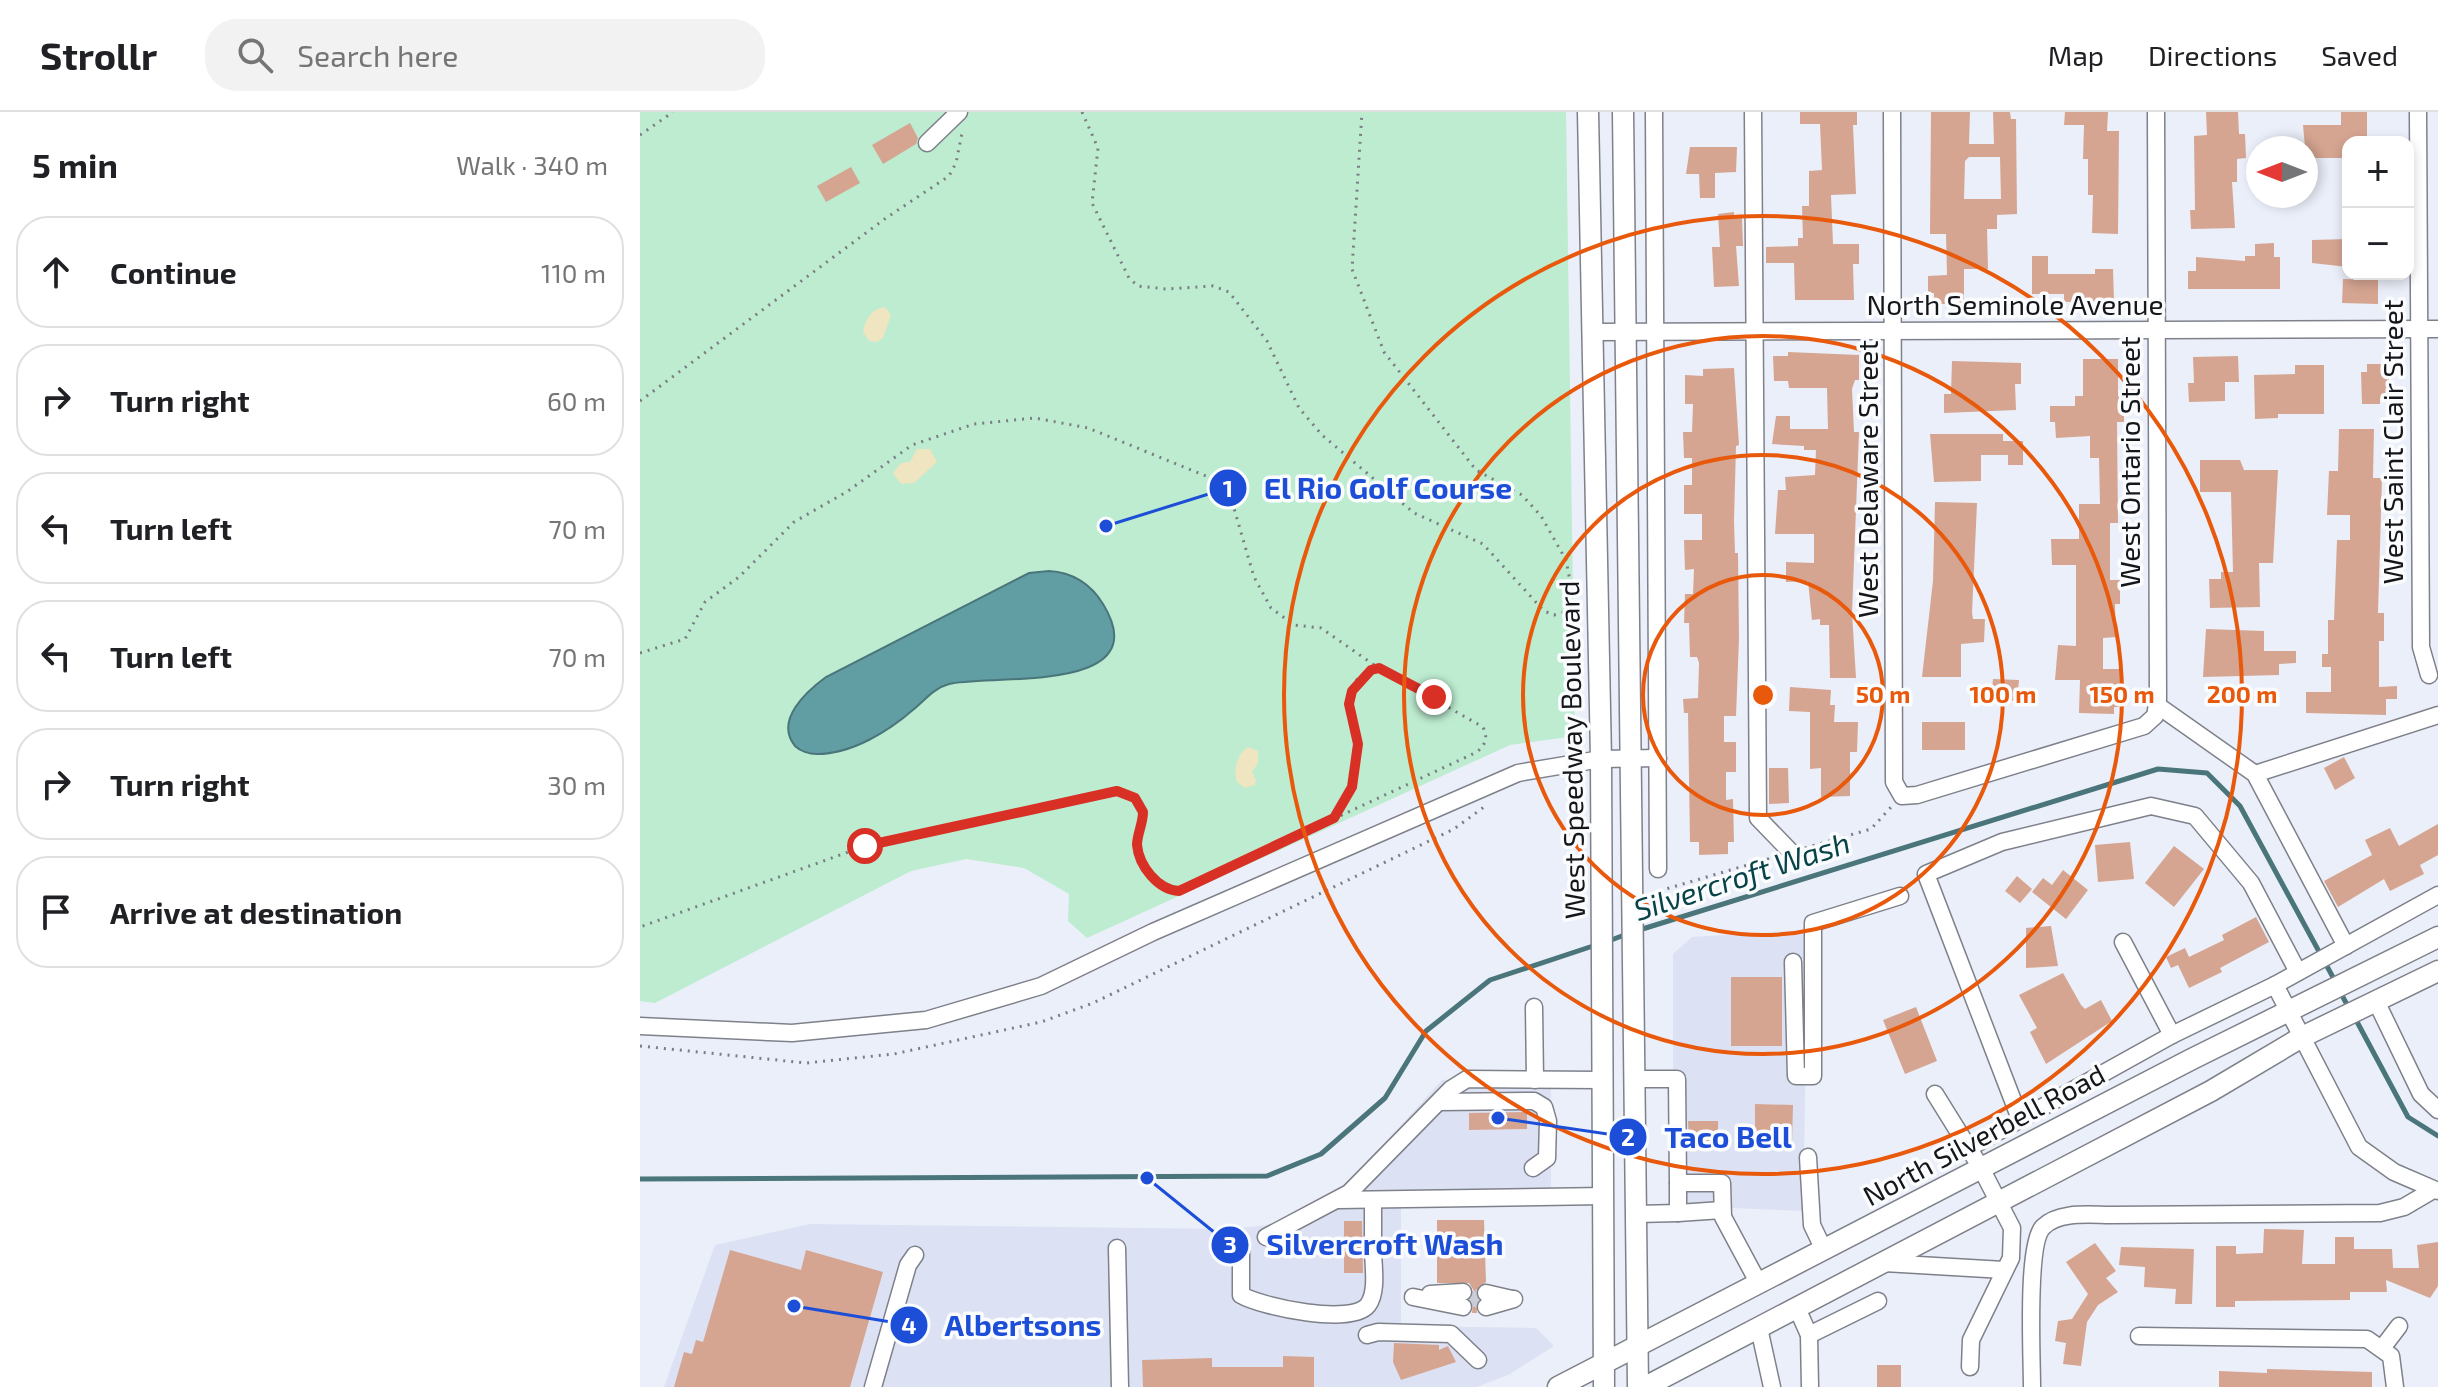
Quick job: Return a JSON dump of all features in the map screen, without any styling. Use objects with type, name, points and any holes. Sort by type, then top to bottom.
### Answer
[{"type":"main road","name":"West Speedway Boulevard","points":[[1588,112],[1601,759],[1604,1387]]},
{"type":"main road","points":[[1623,112],[1635,903],[1638,1387]]},
{"type":"main road","name":"North Silverbell Road","points":[[1558,1387],[1606,1365],[2288,1011],[2438,937]]},
{"type":"main road","points":[[1645,1387],[2211,1091],[2302,1037],[2438,971]]},
{"type":"main road","points":[[1603,1080],[1636,1079]]},
{"type":"street","points":[[1654,112],[1658,869]]},
{"type":"street","points":[[1753,112],[1758,818],[1791,852]]},
{"type":"street","name":"West Delaware Street","points":[[1892,112],[1894,782],[1902,796],[1917,795],[2144,726],[2156,711]]},
{"type":"street","name":"West Ontario Street","points":[[2156,112],[2156,711]]},
{"type":"street","name":"West Saint Clair Street","points":[[2418,112],[2421,647],[2429,675]]},
{"type":"street","points":[[927,143],[963,118]]},
{"type":"street","name":"North Seminole Avenue","points":[[1593,332],[2438,329]]},
{"type":"street","points":[[2156,711],[2255,774],[2344,947]]},
{"type":"street","points":[[2255,774],[2438,715]]},
{"type":"street","points":[[640,1026],[792,1033],[926,1020],[1041,986],[1153,932],[1518,773],[1601,759],[1658,758]]},
{"type":"street","points":[[2020,1119],[1926,874],[2002,842],[2151,806],[2195,816],[2251,883],[2303,970]]},
{"type":"street","name":"North Silverbell Road","points":[[1967,1149],[2172,1035],[2275,985],[2438,895]]},
{"type":"street","points":[[1793,962],[1796,1076],[1813,1076],[1813,923],[1900,896]]},
{"type":"street","points":[[2123,942],[2172,1035]]},
{"type":"street","points":[[2275,985],[2359,1147],[2394,1172],[2436,1190]]},
{"type":"street","points":[[2373,1002],[2421,1094],[2438,1110]]},
{"type":"street","points":[[1534,1007],[1535,1080]]},
{"type":"street","points":[[1266,1237],[1349,1193],[1439,1102],[1467,1079],[1603,1080]]},
{"type":"street","points":[[1636,1079],[1677,1079],[1678,1213]]},
{"type":"street","points":[[1935,1094],[1981,1168],[2012,1228],[2011,1258],[1971,1340],[1970,1367]]},
{"type":"street","points":[[1439,1102],[1534,1101],[1544,1107],[1548,1121],[1547,1158],[1533,1168]]},
{"type":"street","points":[[1808,1157],[1812,1225],[1824,1250]]},
{"type":"street","points":[[1678,1183],[1722,1183],[1722,1210],[1759,1284]]},
{"type":"street","points":[[2032,1387],[2032,1271],[2036,1237],[2049,1222],[2070,1216],[2380,1213],[2404,1207],[2436,1190]]},
{"type":"street","points":[[1338,1200],[1604,1196]]},
{"type":"street","points":[[1241,1243],[1241,1295],[1256,1304],[1356,1314],[1366,1307],[1373,1295],[1373,1200]]},
{"type":"street","points":[[1637,1214],[1722,1210]]},
{"type":"street","points":[[1117,1248],[1120,1387]]},
{"type":"street","points":[[873,1387],[908,1265],[915,1255]]},
{"type":"street","points":[[1884,1263],[2004,1270]]},
{"type":"street","points":[[1413,1296],[1463,1299]]},
{"type":"street","points":[[1486,1300],[1514,1299]]},
{"type":"street","points":[[1809,1335],[1878,1301]]},
{"type":"street","points":[[1797,1308],[1809,1335],[1810,1387]]},
{"type":"street","points":[[2383,1347],[2399,1326]]},
{"type":"street","points":[[1759,1328],[1772,1387]]},
{"type":"street","points":[[1367,1335],[1378,1332],[1451,1334],[1478,1360]]},
{"type":"street","points":[[2139,1336],[2356,1338],[2374,1341],[2383,1347],[2394,1364],[2395,1387]]},
{"type":"path","points":[[640,135],[673,112]]},
{"type":"path","points":[[1082,112],[1098,148],[1092,203],[1129,278],[1138,286],[1166,289],[1213,286],[1229,292],[1267,341],[1299,408],[1322,435],[1414,513],[1483,544],[1544,611],[1554,615],[1565,612],[1571,586],[1566,560],[1541,516],[1522,495],[1476,470],[1384,352],[1352,269],[1362,112]]},
{"type":"path","points":[[640,401],[886,218],[949,176],[956,163],[963,118]]},
{"type":"path","points":[[640,653],[685,639],[705,602],[739,577],[794,522],[848,491],[912,445],[928,436],[1017,417],[1088,428],[1211,478],[1231,498],[1254,577],[1271,608],[1294,625],[1321,628],[1379,668],[1422,689],[1483,727],[1487,735],[1485,745],[1378,800],[1179,891],[1159,884],[1139,853],[1137,844],[1143,821],[1140,805],[1130,795],[1117,791],[865,846],[640,927]]},
{"type":"path","points":[[1334,818],[1352,787],[1358,744],[1349,704],[1352,691],[1371,670],[1379,668]]},
{"type":"shaded area","points":[[1808,930],[1803,1211],[1688,1206],[1673,1195],[1673,954],[1692,937]]},
{"type":"shaded area","points":[[1551,1074],[1551,1190],[1401,1192],[1401,1326],[1536,1328],[1554,1346],[1510,1374],[1477,1387],[664,1387],[715,1245],[810,1224],[1228,1229],[1279,1224],[1338,1195],[1442,1080]]},
{"type":"green space","points":[[640,112],[1566,112],[1575,736],[1510,745],[1087,938],[1068,921],[1069,894],[1024,868],[966,859],[911,871],[655,1003],[640,1001]]},
{"type":"sand","points":[[885,307],[891,315],[883,338],[877,342],[869,341],[863,332],[867,319],[872,312]]},
{"type":"sand","points":[[917,449],[930,449],[937,462],[914,483],[901,484],[893,473],[901,463],[910,462]]},
{"type":"sand","points":[[1248,747],[1258,751],[1258,763],[1252,772],[1255,785],[1245,788],[1237,782],[1236,767],[1241,754]]},
{"type":"water","points":[[1049,571],[1080,580],[1103,604],[1114,633],[1108,653],[1090,667],[1031,678],[949,684],[934,691],[893,725],[856,746],[817,754],[795,746],[788,726],[791,716],[802,698],[826,677],[1029,573]]},
{"type":"building","points":[[1800,112],[1857,112],[1857,125],[1853,125],[1856,194],[1831,195],[1833,244],[1859,244],[1859,264],[1853,264],[1854,300],[1795,300],[1794,263],[1766,263],[1766,247],[1798,246],[1798,238],[1803,238],[1802,206],[1809,206],[1809,171],[1822,170],[1820,124],[1800,124]]},
{"type":"building","points":[[1931,112],[1970,112],[1969,144],[1994,144],[1993,112],[2010,112],[2011,119],[2016,119],[2017,214],[1997,215],[1997,229],[1987,229],[1988,269],[1964,269],[1964,304],[1934,304],[1934,293],[1928,293],[1928,276],[1947,275],[1946,234],[1930,234]],"holes":[[[1969,157],[2000,157],[2001,199],[1964,199],[1965,161]]]},
{"type":"building","points":[[2065,112],[2108,112],[2107,131],[2119,131],[2118,234],[2092,233],[2093,195],[2088,195],[2088,159],[2083,159],[2084,125],[2064,125]]},
{"type":"building","points":[[2206,112],[2238,112],[2239,134],[2245,134],[2246,158],[2237,159],[2237,182],[2232,182],[2235,228],[2191,229],[2190,210],[2195,210],[2194,136],[2207,135]]},
{"type":"building","points":[[2341,112],[2367,112],[2367,136],[2342,136],[2342,158],[2318,158],[2318,136],[2304,136],[2303,125],[2341,125]]},
{"type":"building","points":[[910,123],[918,138],[916,144],[883,164],[872,145]]},
{"type":"building","points":[[1690,147],[1737,147],[1736,172],[1715,173],[1715,198],[1700,198],[1699,174],[1686,174]]},
{"type":"building","points":[[851,167],[860,183],[826,202],[817,186]]},
{"type":"building","points":[[1734,212],[1734,218],[1742,218],[1743,246],[1736,246],[1739,286],[1714,287],[1712,247],[1720,247],[1718,214]]},
{"type":"building","points":[[2342,239],[2342,266],[2312,263],[2312,240]]},
{"type":"building","points":[[2274,243],[2274,257],[2280,257],[2280,289],[2188,289],[2188,271],[2196,271],[2196,257],[2245,261],[2245,256],[2255,256],[2255,244]]},
{"type":"building","points":[[2032,256],[2048,256],[2048,274],[2095,274],[2095,269],[2113,269],[2114,301],[2064,302],[2064,294],[2032,294]]},
{"type":"building","points":[[2343,280],[2378,280],[2378,304],[2342,303]]},
{"type":"building","points":[[1788,352],[1859,355],[1859,380],[1855,380],[1852,389],[1854,432],[1859,432],[1852,613],[1856,678],[1830,678],[1829,625],[1820,625],[1820,619],[1812,620],[1808,581],[1786,582],[1786,562],[1814,563],[1814,534],[1775,534],[1778,490],[1786,490],[1785,477],[1815,475],[1816,450],[1772,444],[1776,416],[1790,416],[1790,429],[1828,429],[1827,388],[1789,388],[1788,381],[1774,381],[1773,356],[1788,356]]},
{"type":"building","points":[[2238,356],[2239,382],[2225,382],[2225,401],[2189,402],[2188,383],[2194,383],[2193,357]]},
{"type":"building","points":[[2083,359],[2118,359],[2118,396],[2124,396],[2124,422],[2117,422],[2118,523],[2110,523],[2110,580],[2120,580],[2120,604],[2115,604],[2116,637],[2103,638],[2103,669],[2121,669],[2121,707],[2114,707],[2114,714],[2079,713],[2080,680],[2055,680],[2058,645],[2076,646],[2076,565],[2052,565],[2051,539],[2079,539],[2079,504],[2100,504],[2099,458],[2090,458],[2090,436],[2056,438],[2055,422],[2050,422],[2050,406],[2075,406],[2075,396],[2083,396]]},
{"type":"building","points":[[1952,361],[2021,363],[2021,384],[2015,384],[2016,410],[1944,413],[1944,394],[1951,394]]},
{"type":"building","points":[[2367,364],[2389,364],[2389,398],[2380,398],[2380,404],[2362,404],[2361,372],[2367,372]]},
{"type":"building","points":[[2295,365],[2324,365],[2324,414],[2278,414],[2278,418],[2255,419],[2254,375],[2295,374]]},
{"type":"building","points":[[1734,368],[1739,445],[1736,446],[1734,521],[1735,553],[1738,553],[1739,638],[1736,716],[1724,716],[1724,742],[1736,742],[1736,772],[1726,772],[1726,800],[1733,799],[1734,842],[1728,842],[1728,854],[1699,855],[1699,842],[1690,842],[1688,713],[1684,713],[1683,699],[1698,698],[1699,663],[1697,657],[1690,657],[1689,623],[1684,623],[1685,594],[1693,594],[1694,569],[1685,570],[1684,540],[1702,540],[1702,514],[1684,514],[1684,485],[1692,485],[1692,458],[1684,458],[1683,432],[1692,432],[1693,404],[1685,404],[1685,375],[1703,376],[1703,369]]},
{"type":"building","points":[[2339,429],[2374,429],[2373,478],[2382,478],[2378,613],[2384,613],[2384,641],[2379,641],[2379,687],[2397,686],[2397,699],[2386,699],[2386,715],[2306,713],[2306,692],[2331,692],[2331,667],[2322,667],[2322,654],[2328,654],[2328,620],[2334,620],[2337,540],[2350,540],[2350,515],[2327,515],[2329,471],[2338,471]]},
{"type":"building","points":[[1930,434],[2003,434],[2003,441],[2023,441],[2023,465],[2008,465],[2008,455],[1981,455],[1981,481],[1934,482]]},
{"type":"building","points":[[2200,460],[2240,460],[2244,470],[2278,470],[2273,563],[2259,563],[2260,607],[2210,608],[2209,579],[2221,579],[2221,572],[2233,572],[2231,492],[2200,492]]},
{"type":"building","points":[[1935,502],[1977,503],[1972,613],[1973,619],[1985,619],[1984,642],[1961,644],[1961,677],[1922,677],[1933,581]]},
{"type":"building","points":[[2206,629],[2264,631],[2264,651],[2296,651],[2296,663],[2279,664],[2279,675],[2203,677]]},
{"type":"building","points":[[1993,679],[2019,680],[2017,701],[1991,699]]},
{"type":"building","points":[[1790,687],[1831,690],[1830,705],[1835,705],[1834,722],[1858,722],[1857,752],[1850,752],[1850,796],[1821,797],[1821,768],[1810,769],[1810,712],[1789,711]]},
{"type":"building","points":[[1922,722],[1965,722],[1965,750],[1922,750]]},
{"type":"building","points":[[2344,757],[2355,778],[2335,790],[2324,768]]},
{"type":"building","points":[[1769,768],[1788,768],[1789,803],[1769,804]]},
{"type":"building","points":[[2438,824],[2438,855],[2420,865],[2424,874],[2390,891],[2384,879],[2338,907],[2324,881],[2372,855],[2365,840],[2390,828],[2399,846]]},
{"type":"building","points":[[2130,842],[2134,879],[2098,882],[2095,845]]},
{"type":"building","points":[[2174,846],[2204,869],[2174,907],[2145,883]]},
{"type":"building","points":[[2063,870],[2088,890],[2066,919],[2032,892],[2043,878],[2052,885]]},
{"type":"building","points":[[2017,876],[2032,889],[2020,903],[2005,891]]},
{"type":"building","points":[[2256,917],[2269,942],[2220,968],[2222,972],[2189,988],[2178,965],[2171,968],[2166,957],[2185,948],[2189,957],[2224,940],[2222,935]]},
{"type":"building","points":[[2051,926],[2058,966],[2026,968],[2026,928]]},
{"type":"building","points":[[2063,973],[2085,1009],[2101,1000],[2112,1021],[2046,1064],[2030,1032],[2037,1028],[2019,995]]},
{"type":"building","points":[[1731,977],[1782,977],[1782,1046],[1731,1046]]},
{"type":"building","points":[[1916,1007],[1937,1061],[1905,1074],[1883,1020]]},
{"type":"building","points":[[1755,1104],[1793,1105],[1792,1143],[1755,1143]]},
{"type":"building","points":[[1527,1112],[1527,1129],[1469,1130],[1469,1113]]},
{"type":"building","points":[[1688,1121],[1718,1121],[1718,1145],[1689,1146]]},
{"type":"building","points":[[1437,1220],[1484,1220],[1486,1282],[1476,1290],[1477,1313],[1472,1313],[1474,1291],[1469,1283],[1437,1283]]},
{"type":"building","points":[[1344,1221],[1362,1221],[1363,1273],[1344,1273]]},
{"type":"building","points":[[2264,1229],[2304,1230],[2302,1264],[2335,1264],[2335,1237],[2354,1237],[2354,1249],[2392,1249],[2393,1268],[2419,1268],[2417,1245],[2438,1242],[2438,1286],[2430,1298],[2386,1280],[2387,1292],[2350,1292],[2350,1300],[2235,1301],[2235,1307],[2216,1307],[2216,1246],[2236,1246],[2236,1254],[2263,1253]]},
{"type":"building","points":[[2095,1243],[2116,1271],[2106,1278],[2118,1292],[2098,1305],[2087,1322],[2081,1366],[2063,1364],[2066,1343],[2055,1341],[2058,1321],[2072,1319],[2088,1294],[2066,1262]]},
{"type":"building","points":[[2121,1247],[2194,1249],[2192,1304],[2175,1304],[2176,1289],[2144,1287],[2145,1267],[2119,1265]]},
{"type":"building","points":[[730,1250],[801,1270],[806,1250],[883,1272],[850,1387],[674,1387],[684,1352],[692,1354],[696,1340],[703,1342]]},
{"type":"building","points":[[1394,1343],[1439,1345],[1439,1350],[1448,1346],[1456,1362],[1401,1380],[1393,1362]]},
{"type":"building","points":[[1283,1356],[1314,1357],[1314,1387],[1143,1387],[1142,1360],[1212,1358],[1212,1367],[1283,1367]]},
{"type":"building","points":[[1877,1365],[1901,1365],[1901,1387],[1877,1387]]},
{"type":"building","points":[[2267,1369],[2372,1372],[2372,1387],[2219,1387],[2219,1371],[2267,1373]]},
{"type":"waterway","name":"Silvercroft Wash","points":[[1636,931],[2158,769],[2207,773],[2240,806],[2335,981]]},
{"type":"waterway","name":"Silvercroft Wash","points":[[1606,942],[1627,934]]},
{"type":"waterway","name":"Silvercroft Wash","points":[[640,1179],[1267,1176],[1321,1154],[1385,1098],[1426,1031],[1490,980],[1596,945]]},
{"type":"waterway","name":"Silvercroft Wash","points":[[2339,990],[2350,1010]]},
{"type":"waterway","name":"Silvercroft Wash","points":[[2355,1018],[2408,1117],[2438,1136]]},
{"type":"tunnel","points":[[1463,1298],[1486,1300]]},
{"type":"place","name":"El Rio Golf Course","points":[[1106,526]]},
{"type":"place","name":"Taco Bell","points":[[1498,1118]]},
{"type":"place","name":"Silvercroft Wash","points":[[1147,1178]]},
{"type":"place","name":"Albertsons","points":[[794,1306]]},
{"type":"route","points":[[865,846],[925,835],[1058,801],[1117,791],[1135,798],[1143,812],[1137,844],[1145,866],[1159,884],[1179,891],[1223,873],[1334,818],[1352,787],[1358,744],[1349,704],[1352,691],[1371,670],[1379,668],[1434,697]]}]
